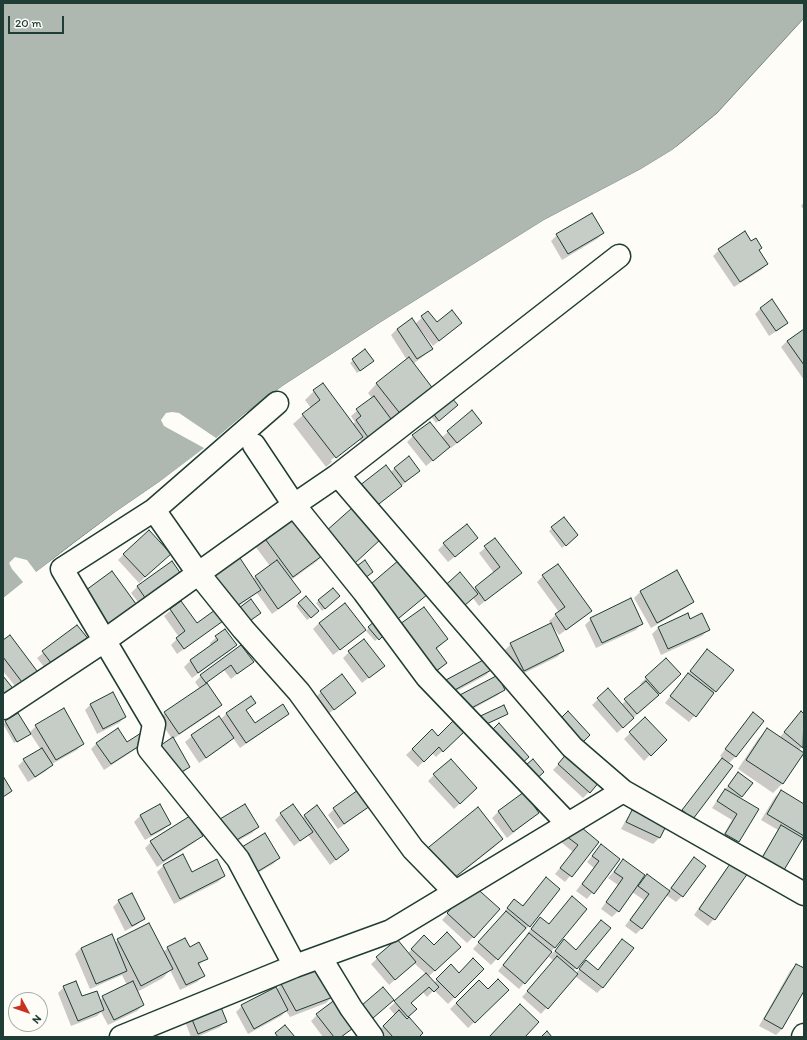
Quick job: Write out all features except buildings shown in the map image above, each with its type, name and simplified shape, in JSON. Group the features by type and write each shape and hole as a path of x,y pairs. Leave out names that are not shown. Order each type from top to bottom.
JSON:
{"street":[{"path":"3,708 104,641 338,475 618,256"},
{"path":"277,403 154,510 62,569 154,724 149,749 238,859 295,966"},
{"path":"254,445 294,505 364,592 427,677 568,824"},
{"path":"338,475 572,747 623,791 804,894"},
{"path":"154,510 198,573 243,629 299,692 413,849 455,892"},
{"path":"122,1037 295,966 391,931 623,791"},
{"path":"320,957 351,1008 372,1037"}],"shaded area":[{"path":"3,3 804,3 804,18 717,113 672,150 641,169 544,220 381,322 284,385 244,414 205,448 76,541 3,598"}],"pier":[{"path":"706,125 673,151 642,171 545,221 285,386 160,484 115,514 3,600 3,598 23,582 9,563 15,557 27,560 36,572 204,448 164,426 161,420 166,413 179,413 216,438 244,414 284,385 381,322 544,220 641,169 672,150"}]}
